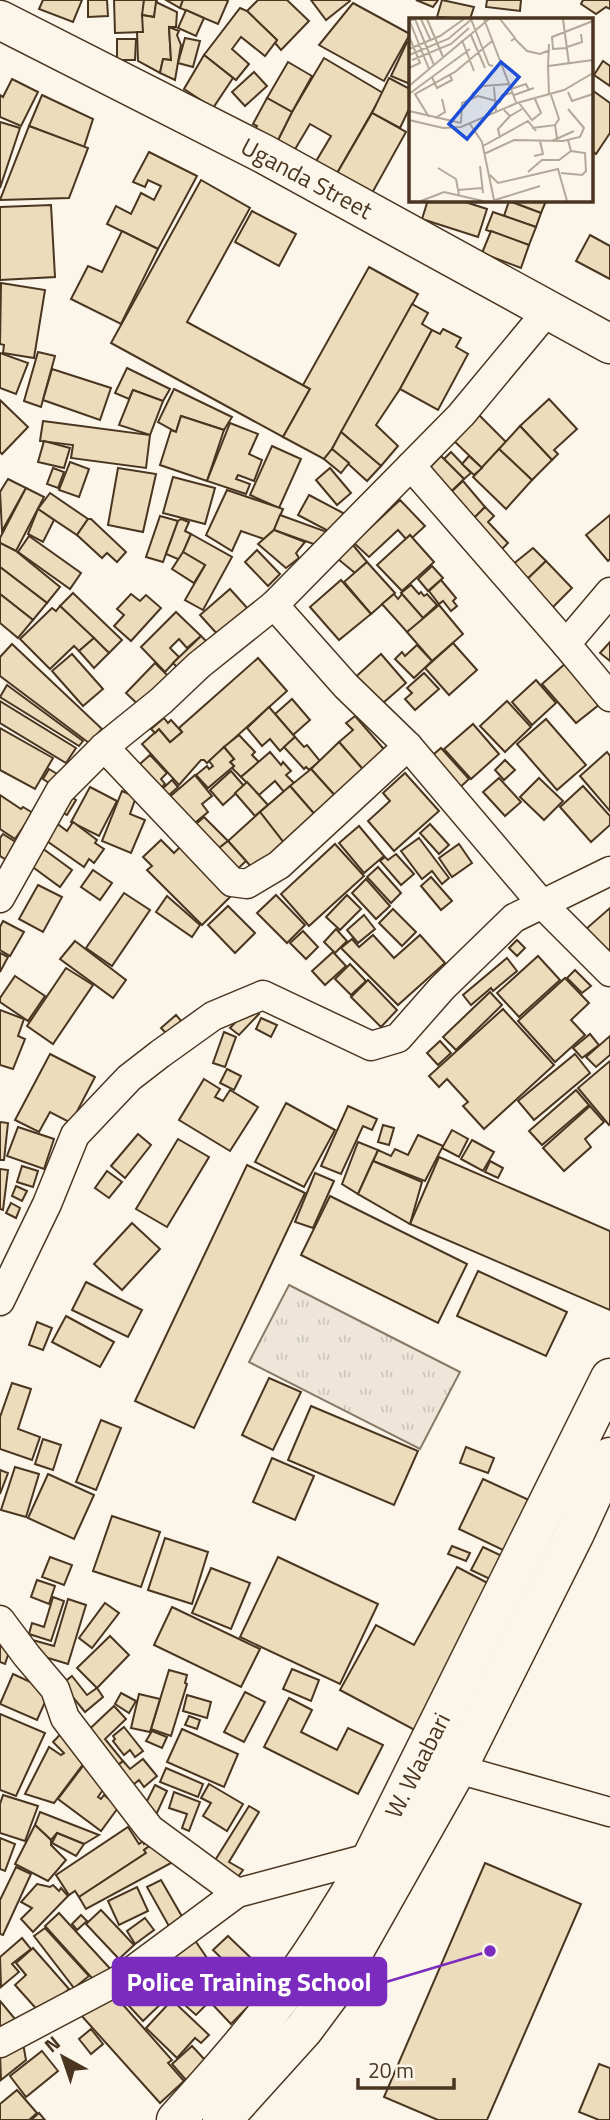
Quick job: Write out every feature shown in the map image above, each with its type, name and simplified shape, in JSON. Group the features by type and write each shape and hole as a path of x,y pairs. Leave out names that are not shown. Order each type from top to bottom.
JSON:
{"main road":[{"name":"Uganda Street","path":"0,20 262,153 610,344"},
{"name":"W. Waabari","path":"176,2120 269,2013 332,1924 372,1857 610,1378"},
{"name":"W. Waabari","path":"222,2120 304,2029 330,1994 457,1769 610,1457"}],"street":[{"path":"0,898 60,790 104,747 274,605 461,415 549,309"},
{"path":"411,466 610,697"},
{"path":"566,644 610,592"},
{"path":"274,605 346,686 408,746 542,904 610,972"},
{"path":"104,747 232,882 247,884 279,865 408,746"},
{"path":"0,1301 47,1204 75,1136 129,1078 213,1016 263,995 370,1046 398,1038 442,988 514,918 610,870"},
{"path":"0,1620 55,1689 65,1718 150,1829 237,1893"},
{"path":"421,1758 610,1812"},
{"path":"0,2043 121,1979 237,1893 372,1857"}],"green space":[{"path":"289,1285 460,1372 420,1449 249,1362"}],"building":[{"path":"43,0 82,0 73,22 39,9"},
{"path":"88,0 107,0 108,16 88,17"},
{"path":"114,0 144,0 143,32 115,33"},
{"path":"144,0 157,0 154,17 142,15"},
{"path":"166,0 183,0 180,8"},
{"path":"183,0 228,1 218,24 180,8"},
{"path":"258,0 287,0 309,21 281,50 275,43 277,40 247,11"},
{"path":"311,0 349,0 350,1 326,20"},
{"path":"416,0 438,0 433,7"},
{"path":"442,0 474,7 470,18 437,17"},
{"path":"487,0 521,0 520,11 486,7"},
{"path":"583,0 610,0 610,9 606,7 596,14 581,4"},
{"path":"156,2 177,12 176,27 169,27 171,60 163,59 160,73 138,61 137,32 143,32 142,15 154,17"},
{"path":"353,3 409,33 384,81 319,45"},
{"path":"240,8 247,11 277,40 265,56 241,37 232,49 249,64 236,80 204,55"},
{"path":"186,10 204,18 196,36 178,28"},
{"path":"169,27 179,31 177,35 181,45 175,80 160,73 163,59 171,60"},
{"path":"185,38 200,41 193,67 178,63"},
{"path":"117,39 136,39 135,60 117,60"},
{"path":"407,42 409,84 391,76"},
{"path":"204,55 233,78 213,108 184,89"},
{"path":"324,58 383,93 336,175 315,163 331,136 310,124 291,156 274,148"},
{"path":"603,61 610,66 610,86 594,75"},
{"path":"288,62 312,76 292,112 267,98"},
{"path":"254,72 267,86 245,106 232,92"},
{"path":"389,78 409,88 409,109 400,128 372,113"},
{"path":"12,79 38,92 21,126 0,117 0,95 3,97"},
{"path":"592,90 610,103 610,133 596,154 592,151"},
{"path":"42,95 93,119 84,147 29,126"},
{"path":"267,98 292,112 274,148 251,137 257,126 253,124"},
{"path":"372,113 406,132 371,195 336,175"},
{"path":"0,122 20,128 0,188"},
{"path":"29,126 88,148 69,198 0,200"},
{"path":"149,152 197,176 158,249 107,224 116,206 131,214 141,193 154,200 161,186 148,180 145,187 133,182"},
{"path":"201,180 250,208 187,322 310,389 283,437 111,343"},
{"path":"428,201 462,201 487,209 478,237 422,219"},
{"path":"509,201 546,201 541,213"},
{"path":"509,201 541,213 536,227 504,216"},
{"path":"51,205 55,277 0,280 0,207"},
{"path":"252,211 296,234 279,266 235,242"},
{"path":"493,212 536,227 529,245 486,230"},
{"path":"122,231 158,249 121,324 71,299 88,266 102,272"},
{"path":"491,231 529,245 521,268 482,253"},
{"path":"590,235 610,246 610,279 576,261"},
{"path":"369,267 418,294 324,459 283,437 310,389 303,385"},
{"path":"1,283 45,290 34,358 3,353 4,345 0,344"},
{"path":"412,304 428,313 422,324 432,330 400,389 376,425 398,446 381,466 341,432"},
{"path":"443,329 461,338 456,347 468,354 438,410 400,389 432,330 440,334"},
{"path":"38,352 55,356 41,407 24,401"},
{"path":"0,353 28,363 16,394 0,388"},
{"path":"127,368 170,389 163,401 133,390 129,399 115,393"},
{"path":"52,369 111,388 100,420 43,400"},
{"path":"174,389 232,417 224,430 181,416 176,432 158,422"},
{"path":"133,390 163,401 150,435 119,425"},
{"path":"549,399 577,429 554,450 558,454 552,460 520,426"},
{"path":"0,400 28,427 2,454 0,452"},
{"path":"475,411 506,442 482,468 450,437"},
{"path":"181,416 224,430 207,481 160,465 171,430 176,432"},
{"path":"43,421 150,435 146,468 71,458 73,445 40,441"},
{"path":"230,423 258,434 249,454 262,460 254,481 238,475 236,479 250,484 246,494 207,481"},
{"path":"520,426 552,460 532,480 499,449"},
{"path":"341,432 381,466 367,481 332,449"},
{"path":"44,441 70,448 64,468 38,462"},
{"path":"272,446 301,459 279,508 250,495"},
{"path":"332,449 349,463 341,473 324,459"},
{"path":"499,449 532,480 506,509 473,477"},
{"path":"451,452 471,473 464,479 444,459"},
{"path":"441,456 464,479 437,505 414,484"},
{"path":"469,456 482,468 474,475 462,464"},
{"path":"70,462 89,469 79,497 59,490"},
{"path":"53,468 64,472 58,488 47,484"},
{"path":"118,468 156,474 143,532 108,525"},
{"path":"330,468 351,493 337,505 316,480"},
{"path":"173,477 215,488 205,524 163,513"},
{"path":"8,479 26,488 2,531 0,492"},
{"path":"463,481 485,507 461,531 437,505"},
{"path":"26,488 44,497 16,551 0,543 0,538"},
{"path":"227,490 283,509 274,530 264,539 241,531 232,551 206,535"},
{"path":"50,493 88,519 77,535 38,509"},
{"path":"309,495 345,514 334,534 298,515"},
{"path":"400,500 425,526 412,538 410,535 406,539 398,530 369,557 354,543"},
{"path":"485,507 494,516 488,522 508,543 490,561 461,531"},
{"path":"38,509 54,520 43,542 28,534"},
{"path":"280,515 327,532 322,547 274,530"},
{"path":"610,515 610,559 608,561 586,535"},
{"path":"160,516 178,521 163,562 146,557"},
{"path":"88,519 126,552 117,562 107,553 102,558 77,535"},
{"path":"181,519 189,522 185,531 191,534 180,560 166,554"},
{"path":"274,530 305,542 296,553 299,558 286,568 258,544"},
{"path":"191,534 232,557 203,610 185,600 205,565 183,552"},
{"path":"410,535 434,562 402,591 377,565"},
{"path":"29,536 81,573 70,589 18,552"},
{"path":"0,543 16,551 60,587 47,603 0,567"},
{"path":"353,545 367,562 355,573 338,559"},
{"path":"533,548 546,561 516,590 502,573"},
{"path":"257,550 280,574 268,586 245,562"},
{"path":"183,552 205,565 194,583 172,569"},
{"path":"546,561 572,588 543,617 516,590"},
{"path":"367,562 395,593 371,614 344,582"},
{"path":"432,566 443,578 428,591 418,579"},
{"path":"0,567 47,603 33,620 0,594"},
{"path":"341,580 371,614 339,640 310,607"},
{"path":"441,580 456,598 453,601 457,606 451,611 443,601 439,604 429,591"},
{"path":"411,585 419,594 427,594 437,605 423,618 401,593"},
{"path":"230,589 249,610 219,636 200,615"},
{"path":"73,593 122,640 109,653 60,606"},
{"path":"0,594 33,620 18,638 0,623"},
{"path":"131,594 140,601 146,595 161,608 131,641 114,626 124,615 117,609"},
{"path":"394,594 398,599 402,594 424,619 407,632 382,604"},
{"path":"439,605 463,634 432,661 407,632"},
{"path":"60,606 94,638 79,651 74,646 50,669 20,639 52,608 56,611"},
{"path":"176,612 201,636 187,648 179,639 170,648 179,657 165,672 141,647"},
{"path":"201,636 216,651 188,679 173,663"},
{"path":"94,638 109,653 94,668 79,651"},
{"path":"610,642 610,661 600,653"},
{"path":"453,643 477,670 449,695 425,668"},
{"path":"12,644 102,729 89,743 0,676 0,657"},
{"path":"417,645 432,661 414,678 395,659 402,652 405,656"},
{"path":"72,654 103,689 83,706 52,671"},
{"path":"381,654 406,683 375,710 350,682"},
{"path":"258,658 287,691 207,763 201,760 179,785 142,744 159,729 170,742 182,732 179,728"},
{"path":"155,663 173,681 147,713 126,693"},
{"path":"566,663 600,704 576,723 542,684"},
{"path":"424,673 439,689 415,710 405,699 412,693 407,688"},
{"path":"536,680 556,703 532,725 512,702"},
{"path":"7,685 83,741 79,746 0,697"},
{"path":"292,699 310,720 293,735 275,714"},
{"path":"0,701 76,748 66,763 0,723"},
{"path":"507,701 531,727 505,752 480,726"},
{"path":"269,707 295,737 280,751 270,739 262,746 247,728"},
{"path":"355,716 389,755 367,774 339,742 353,730 346,723"},
{"path":"164,718 168,723 171,720 182,732 170,742 159,729 155,733 151,729"},
{"path":"546,719 586,765 557,790 517,744"},
{"path":"473,724 499,754 471,779 444,749"},
{"path":"0,728 53,758 35,789 0,770"},
{"path":"239,735 255,752 252,755 259,762 241,777 232,768 234,766 230,762 234,759 224,747"},
{"path":"295,737 304,747 307,745 320,761 309,770 306,767 304,769 284,747"},
{"path":"339,742 367,774 338,799 311,769"},
{"path":"224,747 234,759 230,762 234,766 208,788 196,775 207,766 209,769 213,766 209,761"},
{"path":"441,748 469,779 455,792 427,760"},
{"path":"270,752 281,765 283,762 291,771 286,775 294,783 284,792 275,781 259,795 241,777"},
{"path":"607,752 610,756 610,811 580,776"},
{"path":"150,755 167,773 161,779 165,784 152,796 131,772"},
{"path":"505,760 515,770 504,780 495,770"},
{"path":"49,769 62,777 55,787 43,779"},
{"path":"311,769 338,799 317,817 290,786"},
{"path":"231,771 244,786 223,805 210,790"},
{"path":"405,773 439,811 394,851 368,821 390,801 383,793"},
{"path":"195,775 212,796 202,804 208,812 190,827 166,800"},
{"path":"499,778 521,802 505,816 483,792"},
{"path":"539,778 563,801 544,820 520,797"},
{"path":"172,780 178,787 168,796 162,789"},
{"path":"247,782 268,805 255,816 235,793"},
{"path":"290,786 317,817 284,843 260,812"},
{"path":"583,786 610,816 610,825 591,842 560,807"},
{"path":"90,787 117,801 99,836 71,822"},
{"path":"122,791 136,797 130,814 145,820 131,853 102,841"},
{"path":"0,795 21,809 23,807 33,813 15,839 0,829"},
{"path":"68,795 76,800 67,815 59,811"},
{"path":"260,812 284,843 255,871 228,841"},
{"path":"204,817 228,841 210,855 188,831"},
{"path":"55,822 67,831 73,822 97,840 95,843 104,849 94,863 89,859 84,867 44,839"},
{"path":"430,824 449,845 439,854 420,833"},
{"path":"359,826 384,856 364,873 339,843"},
{"path":"3,834 25,848 15,865 0,856 0,838"},
{"path":"419,838 449,878 442,884 432,871 422,879 401,851"},
{"path":"161,840 174,853 183,844 232,895 202,925 147,870 152,866 143,857"},
{"path":"228,841 246,861 229,877 210,855"},
{"path":"335,844 364,876 309,926 281,894"},
{"path":"459,844 472,863 452,877 439,858"},
{"path":"42,848 72,870 60,887 30,865"},
{"path":"396,854 414,874 401,885 380,861 385,857 388,860"},
{"path":"378,867 401,893 391,903 367,877"},
{"path":"93,870 112,883 100,900 81,887"},
{"path":"431,877 452,901 441,910 421,886"},
{"path":"366,879 390,906 376,919 352,893"},
{"path":"38,885 62,897 43,932 19,919"},
{"path":"124,893 150,910 112,966 86,948"},
{"path":"276,895 305,925 287,943 257,913"},
{"path":"347,895 361,909 340,930 326,917"},
{"path":"167,896 200,925 192,937 156,912"},
{"path":"228,906 255,933 235,953 208,925"},
{"path":"610,908 610,956 586,929"},
{"path":"393,909 416,932 402,946 379,923"},
{"path":"364,915 375,929 358,943 347,930"},
{"path":"3,921 24,932 10,956 0,950 0,927"},
{"path":"336,929 347,941 335,953 324,942"},
{"path":"303,931 318,947 306,959 290,943"},
{"path":"373,935 394,958 420,935 445,963 398,1005 341,948 352,939 359,947"},
{"path":"517,940 525,948 517,956 509,948"},
{"path":"75,941 126,980 113,998 60,959"},
{"path":"333,952 346,966 325,985 312,971"},
{"path":"0,953 8,957 0,972"},
{"path":"538,956 560,980 519,1017 497,993"},
{"path":"507,958 517,971 471,1005 463,995"},
{"path":"350,964 366,981 351,995 335,979"},
{"path":"66,968 93,985 53,1044 27,1026"},
{"path":"575,970 591,986 582,993 567,978"},
{"path":"15,976 45,996 28,1021 0,1002"},
{"path":"565,978 589,1003 571,1020 585,1035 555,1062 518,1021"},
{"path":"368,980 397,1010 381,1027 351,997"},
{"path":"490,992 502,1005 456,1050 443,1037"},
{"path":"251,1006 259,1014 239,1035 230,1028"},
{"path":"503,1009 554,1065 484,1129 463,1106 468,1102 447,1079 439,1087 429,1076"},
{"path":"0,1010 24,1019 18,1036 25,1039 13,1069 0,1065"},
{"path":"176,1015 183,1023 169,1036 161,1028"},
{"path":"261,1018 277,1025 271,1037 256,1029"},
{"path":"224,1032 236,1037 225,1067 213,1063"},
{"path":"590,1034 599,1045 582,1058 573,1048"},
{"path":"610,1036 610,1055 596,1067 586,1057"},
{"path":"440,1041 451,1053 438,1065 427,1053"},
{"path":"50,1054 95,1077 71,1123 50,1112 39,1132 15,1120"},
{"path":"575,1054 590,1073 534,1120 518,1101"},
{"path":"610,1061 610,1124 609,1125 578,1088"},
{"path":"227,1069 241,1076 234,1090 220,1083"},
{"path":"204,1079 220,1089 215,1097 223,1101 230,1090 258,1107 230,1151 179,1120"},
{"path":"576,1090 589,1105 542,1145 529,1131"},
{"path":"286,1103 335,1130 304,1187 255,1162"},
{"path":"348,1106 377,1119 372,1130 363,1126 341,1174 321,1166"},
{"path":"590,1106 604,1122 585,1139 591,1147 564,1171 543,1148"},
{"path":"0,1122 8,1123 4,1160 0,1160"},
{"path":"383,1125 394,1128 389,1145 378,1142"},
{"path":"18,1127 54,1139 44,1169 7,1156"},
{"path":"452,1130 468,1139 459,1157 442,1148"},
{"path":"138,1134 151,1145 125,1178 111,1166"},
{"path":"418,1135 443,1146 425,1181 373,1161 378,1150 391,1156 395,1149 408,1155"},
{"path":"178,1139 209,1157 167,1227 136,1209"},
{"path":"472,1140 494,1152 483,1171 461,1159"},
{"path":"358,1142 378,1150 358,1194 342,1184"},
{"path":"439,1157 610,1231 610,1310 410,1224"},
{"path":"373,1161 422,1182 410,1224 358,1194"},
{"path":"490,1161 503,1168 498,1178 485,1172"},
{"path":"247,1165 305,1193 194,1428 135,1401"},
{"path":"22,1166 38,1171 33,1187 17,1182"},
{"path":"0,1169 8,1170 3,1210 0,1209"},
{"path":"107,1171 122,1182 109,1198 95,1188"},
{"path":"315,1173 334,1181 313,1228 295,1222"},
{"path":"16,1186 27,1191 22,1201 12,1196"},
{"path":"330,1196 467,1264 438,1323 301,1255"},
{"path":"11,1203 20,1208 16,1218 6,1213"},
{"path":"132,1223 160,1249 122,1290 94,1264"},
{"path":"478,1271 567,1312 546,1356 457,1316"},
{"path":"86,1282 142,1310 128,1337 72,1310"},
{"path":"66,1316 114,1342 100,1367 52,1342"},
{"path":"37,1322 52,1328 43,1350 29,1345"},
{"path":"269,1378 301,1392 273,1450 242,1435"},
{"path":"12,1383 31,1389 18,1429 40,1437 32,1460 0,1449 0,1417"},
{"path":"311,1406 418,1451 394,1505 288,1460"},
{"path":"101,1420 121,1428 96,1490 76,1482"},
{"path":"43,1439 61,1445 53,1470 35,1464"},
{"path":"466,1447 494,1458 488,1473 460,1463"},
{"path":"272,1458 314,1476 295,1520 253,1502"},
{"path":"15,1467 39,1474 26,1517 1,1510"},
{"path":"0,1470 8,1473 0,1494"},
{"path":"48,1474 94,1495 74,1539 28,1518"},
{"path":"483,1479 529,1500 505,1551 459,1529"},
{"path":"112,1516 160,1532 141,1587 93,1571"},
{"path":"165,1538 208,1552 192,1604 148,1590"},
{"path":"452,1546 470,1553 466,1561 448,1554"},
{"path":"483,1547 502,1556 492,1580 471,1570"},
{"path":"50,1557 72,1565 64,1585 42,1577"},
{"path":"278,1557 378,1604 340,1684 240,1637"},
{"path":"457,1567 501,1590 422,1734 340,1690 376,1625 414,1645"},
{"path":"211,1568 250,1583 231,1629 192,1613"},
{"path":"37,1580 55,1586 49,1604 31,1597"},
{"path":"53,1597 64,1601 51,1641 29,1634 32,1623 44,1627"},
{"path":"68,1599 86,1605 68,1664 25,1651 29,1639 54,1646"},
{"path":"105,1603 119,1613 92,1648 79,1638"},
{"path":"172,1607 260,1649 241,1687 154,1645"},
{"path":"110,1636 129,1655 97,1688 77,1668"},
{"path":"0,1642 11,1646 5,1664 0,1662"},
{"path":"292,1669 319,1680 311,1701 283,1689"},
{"path":"169,1670 187,1675 187,1684 171,1736 151,1729"},
{"path":"13,1674 50,1691 37,1720 0,1704"},
{"path":"72,1676 87,1695 97,1688 103,1697 85,1712 62,1684"},
{"path":"245,1692 265,1702 244,1742 224,1732"},
{"path":"121,1693 136,1701 129,1713 115,1704"},
{"path":"139,1694 160,1699 150,1732 131,1728"},
{"path":"187,1695 211,1702 207,1718 183,1711"},
{"path":"289,1698 312,1710 301,1732 337,1750 348,1728 383,1745 358,1794 264,1747"},
{"path":"114,1706 126,1719 105,1739 123,1761 110,1772 81,1737"},
{"path":"0,1714 45,1733 16,1796 0,1790"},
{"path":"189,1716 200,1720 197,1729 185,1725"},
{"path":"69,1725 90,1755 54,1803 25,1794 49,1747 61,1755 64,1753 53,1742"},
{"path":"124,1727 143,1751 135,1757 130,1750 124,1755 113,1741 113,1736"},
{"path":"182,1729 238,1754 224,1787 167,1762"},
{"path":"152,1731 167,1737 162,1748 146,1741"},
{"path":"89,1758 105,1787 98,1797 101,1799 104,1795 109,1799 113,1793 123,1801 101,1831 58,1799"},
{"path":"143,1759 157,1776 144,1787 139,1780 133,1785 110,1772 123,1761 130,1769"},
{"path":"166,1768 203,1784 198,1797 160,1782"},
{"path":"209,1784 243,1804 227,1831 203,1816 211,1803 201,1798"},
{"path":"155,1785 167,1791 156,1815 143,1809"},
{"path":"174,1792 200,1802 189,1831 182,1828 187,1814 169,1808"},
{"path":"3,1795 38,1806 25,1841 0,1833 0,1804"},
{"path":"249,1806 259,1812 229,1862 243,1870 238,1877 214,1862"},
{"path":"40,1812 99,1835 84,1844 57,1833 51,1840 35,1825"},
{"path":"35,1825 66,1860 48,1881 15,1864"},
{"path":"128,1827 139,1844 153,1838 155,1842 144,1850 146,1853 79,1897 75,1891 69,1895 56,1875"},
{"path":"57,1833 84,1844 76,1856 52,1843"},
{"path":"0,1838 15,1844 5,1871 0,1869"},
{"path":"155,1842 173,1862 86,1909 79,1897 146,1853 144,1850"},
{"path":"485,1863 581,1904 487,2120 438,2120 384,2097"},
{"path":"16,1867 31,1874 3,1935 0,1934 0,1900"},
{"path":"161,1880 184,1920 170,1928 147,1887"},
{"path":"37,1884 50,1887 53,1885 59,1891 61,1888 68,1896 33,1932 21,1919 32,1908 21,1902"},
{"path":"137,1887 148,1911 119,1925 108,1901"},
{"path":"101,1910 134,1945 119,1959 86,1924"},
{"path":"59,1913 115,1974 100,1987 45,1926"},
{"path":"81,1915 87,1921 77,1930 72,1924"},
{"path":"145,1918 154,1930 135,1944 127,1931"},
{"path":"45,1928 89,1976 74,1988 34,1936"},
{"path":"192,1936 207,1958 174,1981 159,1959"},
{"path":"228,1936 274,1980 231,2024 213,2005 241,1977 213,1950"},
{"path":"22,1938 31,1949 12,1964 19,1972 1,1987 0,1957"},
{"path":"33,1948 69,1989 41,2014 15,1985 26,1975 16,1963"},
{"path":"142,1968 169,1996 143,2021 116,1992"},
{"path":"200,1976 218,1993 196,2015 178,1999"},
{"path":"109,1989 172,2060 168,2063 184,2081 160,2103 80,2014"},
{"path":"172,2000 209,2035 201,2043 195,2038 177,2058 146,2028"},
{"path":"0,2001 15,2019 0,2032"},
{"path":"91,2029 103,2044 91,2054 79,2039"},
{"path":"23,2043 26,2060 1,2080 0,2054"},
{"path":"192,2046 206,2061 186,2080 172,2064"},
{"path":"42,2051 58,2071 26,2097 10,2076"},
{"path":"599,2064 610,2068 610,2120 599,2120 579,2112"},
{"path":"17,2090 37,2113 29,2120 0,2120 0,2104"},
{"path":"39,2113 45,2120 31,2120"}],"place":[{"name":"Police Training School","path":"490,1951"}]}
